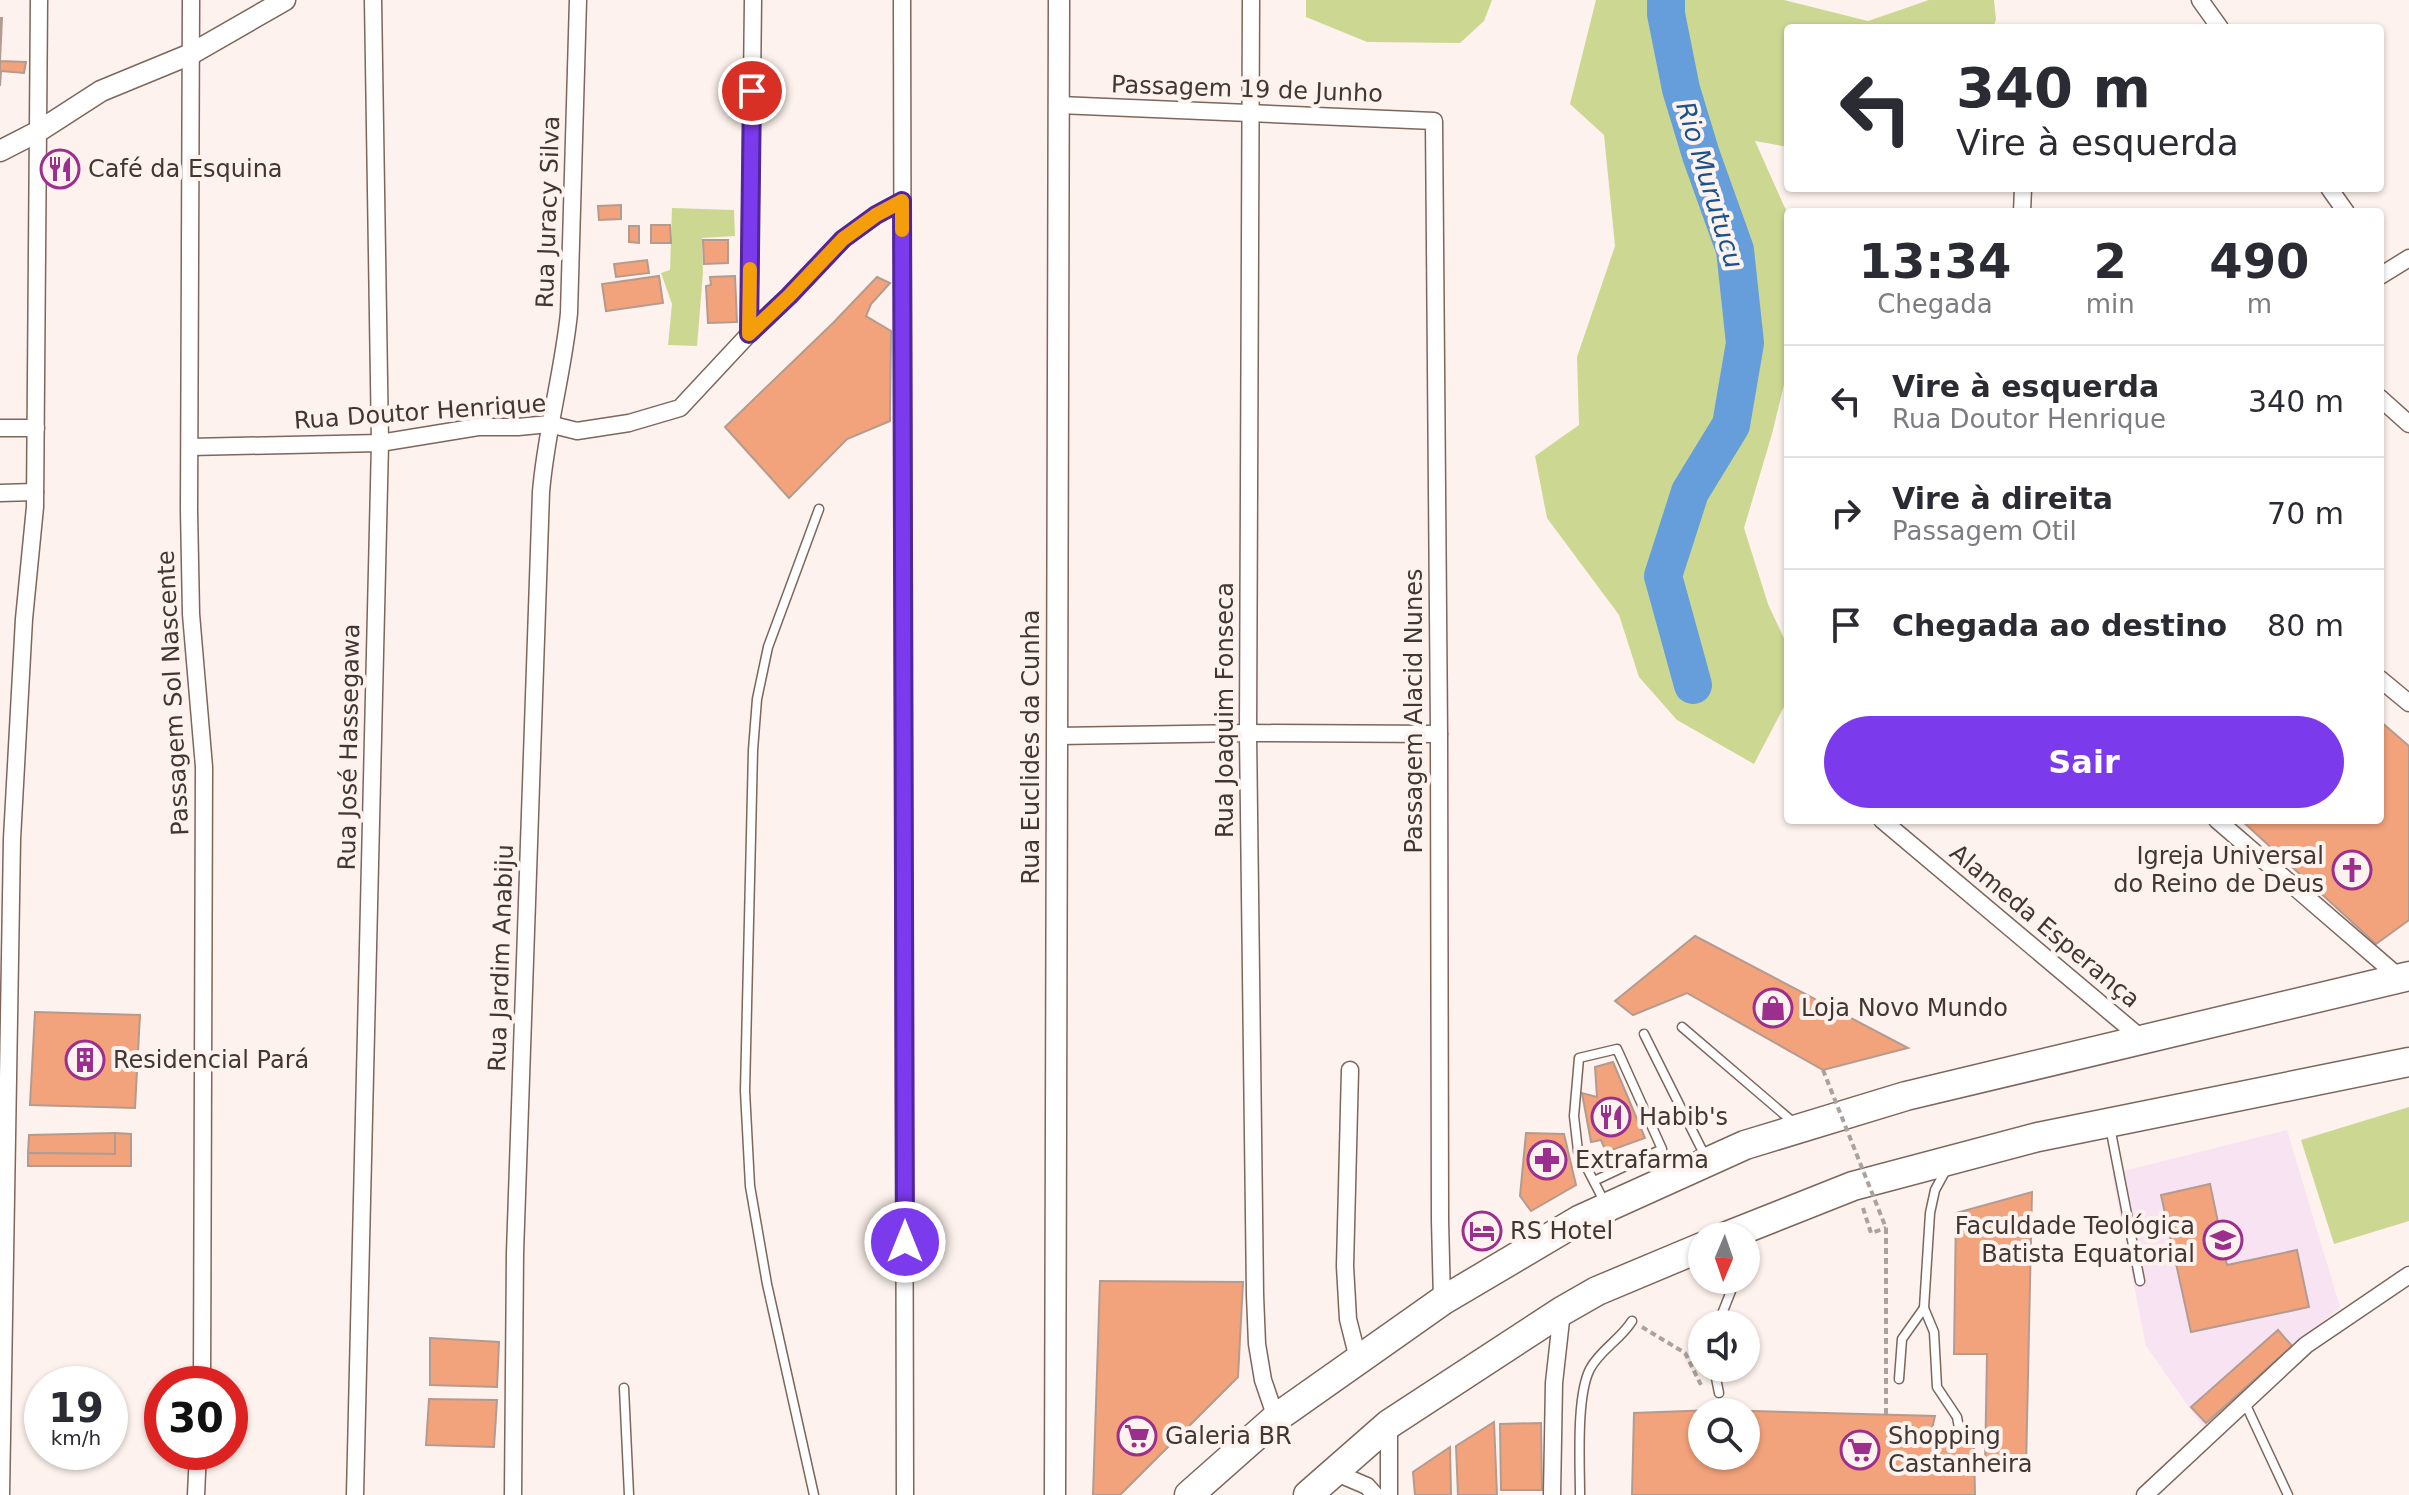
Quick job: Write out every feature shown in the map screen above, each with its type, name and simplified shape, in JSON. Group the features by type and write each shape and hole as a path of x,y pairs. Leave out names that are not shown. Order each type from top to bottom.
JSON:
{"highway":[{"path":"1189,1495 1276,1418 1442,1301 1579,1220 1745,1145 1906,1096 2405,977"},
{"path":"2349,1073 2409,1053"},
{"path":"1760,1223 1853,1186 2038,1137 2409,1062"},
{"path":"1308,1495 1389,1424 1562,1311 1597,1291 1688,1253"}],"street":[{"path":"1,1495 12,839 24,619 35,492 39,0"},
{"name":"Passagem Sol Nascente","path":"191,0 191,614 204,783 202,1366"},
{"path":"0,151 39,131 101,91 191,54 285,0"},
{"name":"Rua José Hassegawa","path":"355,1495 380,443 373,0"},
{"name":"Rua Juracy Silva","path":"549,424 564,360 569,313 578,0"},
{"path":"749,334 753,0"},
{"path":"902,0 905,1495"},
{"name":"Rua Euclides da Cunha","path":"1055,1495 1059,0"},
{"name":"Rua Joaquim Fonseca","path":"1251,0 1248,733 1255,1307 1263,1380 1276,1418"},
{"path":"2200,0 2217,24"},
{"name":"Passagem 19 de Junho","path":"1059,105 1434,121"},
{"name":"Passagem Alacid Nunes","path":"1434,121 1442,1301"},
{"name":"Rua Doutor Henrique","path":"190,447 380,443 478,427 549,424 577,431 629,423 680,408 843,239 902,201"},
{"path":"2384,268 2409,258"},
{"path":"2384,402 2409,424"},
{"name":"Rua Jardim Anabiju","path":"513,1495 515,1253 541,492 549,424"},
{"path":"0,428 36,428"},
{"path":"0,493 35,492"},
{"path":"2384,682 2409,703"},
{"path":"1057,736 1439,734"},
{"name":"Alameda Esperança","path":"1887,824 2141,1038"},
{"path":"2222,824 2405,977"},
{"path":"1350,1070 1345,1266 1348,1319 1358,1359"},
{"path":"2145,1495 2306,1345 2409,1275"},
{"path":"1552,1495 1554,1383 1562,1311"},
{"path":"1389,1424 1389,1495"},
{"path":"196,1495 197,1470"},
{"path":"1334,1472 1367,1486 1375,1495"}],"lane":[{"path":"814,1495 767,1284 750,1186 745,1091 753,750 757,699 768,647 819,509"},
{"path":"1682,1027 1800,1128"},
{"path":"1644,1034 1708,1162"},
{"path":"1594,1181 1662,1149 1617,1049 1579,1058 1574,1116 1578,1151 1607,1207"},
{"path":"2109,1123 2140,1281"},
{"path":"1951,1160 1932,1200 1924,1308 1934,1332 1937,1387 1957,1417 1960,1433"},
{"path":"1899,1379 1902,1339 1924,1308"},
{"path":"1580,1495 1585,1381 1599,1356 1625,1332 1632,1321"},
{"path":"1717,1382 1719,1393"},
{"path":"624,1388 629,1495"},
{"path":"2245,1403 2288,1495"}],"path":[{"path":"1823,1070 1886,1228 1886,1416"},
{"path":"1863,1209 1871,1233 1886,1228"},
{"path":"1632,1321 1685,1353 1706,1396"}],"shaded area":[{"name":"Faculdade Teológica Batista Equatorial","path":"2287,1130 2340,1307 2203,1427 2146,1346 2112,1174"}],"green space":[{"path":"1306,0 1492,0 1484,21 1460,43 1367,42 1306,17"},
{"path":"1596,0 1784,0 1868,21 1929,0 1994,0 1994,24 1784,24 1784,146 1755,141 1785,208 1784,384 1744,528 1768,604 1784,638 1784,707 1754,764 1677,720 1639,677 1619,615 1547,518 1535,456 1579,425 1577,357 1615,246 1604,135 1570,104"},
{"path":"672,208 734,210 735,236 702,238 703,273 697,346 668,345 672,304 661,273 670,270"},
{"path":"2409,1107 2409,1221 2334,1244 2301,1140"}],"building":[{"path":"0,18 2,18 0,61"},
{"path":"0,61 26,62 24,73 1,71 0,86"},
{"path":"621,205 621,219 599,220 598,206"},
{"path":"651,225 670,225 671,243 651,243"},
{"path":"629,226 639,226 639,243 629,242"},
{"path":"703,240 728,240 728,263 704,264"},
{"path":"647,260 649,273 616,277 614,264"},
{"path":"659,276 663,303 606,311 602,284"},
{"path":"735,276 737,322 708,323 706,286 711,285 710,277"},
{"path":"877,277 890,283 871,304 866,316 891,331 890,421 847,439 789,498 725,427"},
{"name":"Igreja Universal do Reino de Deus","path":"2384,724 2409,746 2409,920 2376,944 2245,824 2384,824"},
{"name":"Loja Novo Mundo","path":"1695,936 1908,1048 1823,1070 1687,993 1633,1015 1615,1001"},
{"name":"Residencial Pará","path":"35,1012 140,1015 135,1108 30,1105"},
{"name":"Habib's","path":"1613,1062 1645,1138 1606,1152 1601,1140 1591,1142 1582,1093 1597,1097 1595,1067"},
{"path":"115,1133 115,1154 28,1153 29,1135"},
{"path":"115,1133 131,1134 131,1166 28,1166 28,1153 115,1154"},
{"name":"Extrafarma","path":"1526,1133 1564,1134 1576,1185 1531,1211 1520,1196"},
{"path":"2210,1184 2227,1265 2297,1250 2309,1307 2191,1332 2161,1195"},
{"path":"2032,1192 2026,1468 1985,1467 1987,1354 1954,1354 1956,1213"},
{"name":"Galeria BR","path":"1100,1281 1243,1282 1238,1377 1120,1495 1093,1495"},
{"path":"2278,1330 2292,1346 2206,1423 2191,1407"},
{"path":"430,1338 499,1342 497,1387 430,1385"},
{"path":"429,1399 497,1400 494,1447 426,1445"},
{"name":"Shopping Castanheira","path":"1688,1411 1688,1470 1760,1470 1760,1411 1935,1416 1929,1442 1974,1443 1975,1495 1632,1495 1634,1413"},
{"path":"1494,1422 1497,1495 1458,1495 1456,1446"},
{"path":"1541,1423 1542,1490 1501,1490 1500,1424"},
{"path":"1450,1447 1451,1495 1415,1495 1413,1472"}],"waterway":[{"name":"Rio Murutucu","path":"1666,0 1681,89 1735,250 1745,343 1731,425 1690,492 1663,576 1693,685"}],"slow traffic":[{"path":"750,269 749,334 843,239 902,201 902,230"}],"place":[{"name":"Café da Esquina","path":"60,169"},
{"name":"Igreja Universal do Reino de Deus","path":"2352,870"},
{"name":"Loja Novo Mundo","path":"1773,1008"},
{"name":"Residencial Pará","path":"85,1060"},
{"name":"Habib's","path":"1611,1117"},
{"name":"Extrafarma","path":"1547,1160"},
{"name":"RS Hotel","path":"1482,1231"},
{"name":"Faculdade Teológica Batista Equatorial","path":"2223,1240"},
{"name":"Galeria BR","path":"1137,1436"},
{"name":"Shopping Castanheira","path":"1860,1450"}],"route":[{"path":"752,91 749,334 843,239 902,201 905,1242"}]}
